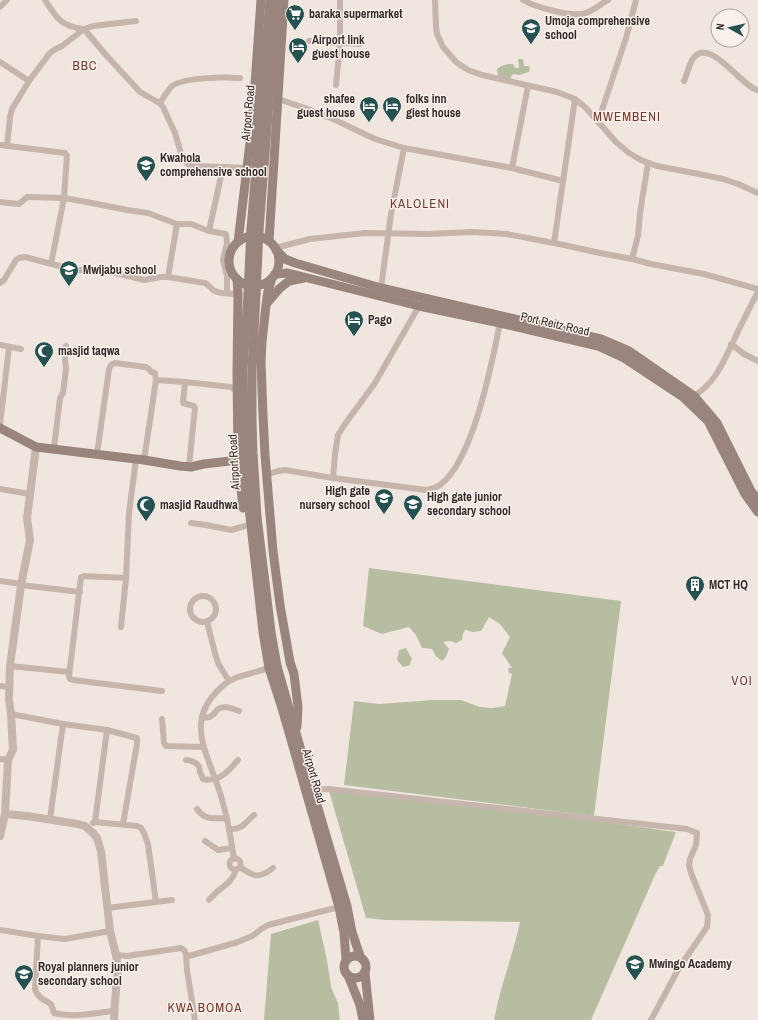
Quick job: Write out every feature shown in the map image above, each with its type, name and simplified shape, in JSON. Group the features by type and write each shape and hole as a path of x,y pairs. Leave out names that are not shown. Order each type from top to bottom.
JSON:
{"main road":[{"path":"238,242 252,126 261,0"},
{"name":"Airport Road","path":"270,0 272,17"},
{"name":"Airport Road","path":"277,0 272,17 251,229 244,349 244,421 271,632 277,666 347,906 352,932 360,956"},
{"path":"284,0 278,99 273,246 279,260 268,291 261,362 266,475 273,551 280,605 290,662 294,674 298,707 297,738"},
{"path":"273,276 265,283 257,286 244,284 237,279 230,268 229,259 231,250 238,242 245,238 253,236 262,237 285,259 295,263 382,288 601,339 629,351 694,396 717,423 751,491 758,500"},
{"name":"Port Reitz Road","path":"273,276 288,273 419,306 598,346 624,358 683,397 708,421 745,494 758,512"},
{"path":"266,305 280,288 289,281 306,278"},
{"path":"237,279 238,460 245,526 254,548"},
{"path":"0,427 36,447 54,448 180,466 238,460"},
{"name":"Airport Road","path":"249,453 249,506 269,668 282,708 339,907 344,933 346,960"},
{"path":"363,1020 360,1005 348,975 344,970 346,960 354,955 360,956 365,961 367,967 365,973 370,1020"},
{"path":"348,975 357,978 365,973"}],"street":[{"path":"0,7 7,0"},
{"path":"45,0 62,22 71,27 84,29 140,92 160,103 175,133 183,160 192,166 247,168"},
{"path":"336,85 340,43 340,0"},
{"path":"435,0 437,34 443,47 456,62 468,70 556,92 575,99 586,108 616,142 629,153 648,163 723,179 758,193"},
{"path":"523,0 555,11 573,14 586,13 608,0"},
{"path":"598,122 621,53 636,0"},
{"path":"7,146 12,109 29,81 49,54 84,29 93,26 136,21"},
{"path":"309,41 360,44"},
{"path":"684,81 692,60 697,55 706,53 713,55 725,63 746,84 758,90"},
{"path":"0,62 29,81"},
{"path":"160,103 171,88 177,83 221,77 240,78"},
{"path":"512,168 528,86"},
{"path":"278,99 333,119 375,140 404,148 512,168 563,182"},
{"path":"554,243 575,99"},
{"path":"0,145 66,154 64,198 51,264"},
{"path":"382,288 391,214 404,148"},
{"path":"632,259 638,236 648,163"},
{"path":"209,231 223,167"},
{"path":"0,202 19,204 27,197 64,198 148,213 177,224 191,224 209,231 226,234 227,243 223,260 227,276 227,293"},
{"path":"168,277 177,224"},
{"path":"273,246 310,239 365,233 429,234 472,232 507,234 704,274 758,292 719,371 711,381 694,396"},
{"path":"0,283 4,280 14,263 19,258 25,257 71,269 116,273 144,280 168,277 205,283 219,292 238,294"},
{"path":"333,478 338,435 375,383 419,306"},
{"path":"266,475 285,470 426,490 440,485 451,474 466,449 493,358 500,323"},
{"path":"732,344 744,354 758,361"},
{"path":"0,345 21,349"},
{"path":"54,448 60,398 63,393 66,369 66,346"},
{"path":"0,427 8,347"},
{"path":"97,454 111,365 115,363 146,367 151,372 155,373 156,380 129,513 126,578 121,627"},
{"path":"156,380 231,387 237,391"},
{"path":"185,382 183,403 194,406 195,408 189,466"},
{"path":"0,836 5,814 4,759 13,750 9,700 10,666 30,540 27,518 36,447"},
{"path":"0,489 30,494"},
{"path":"191,523 231,530 245,526"},
{"path":"126,578 82,576 69,676 70,679 73,680 162,691"},
{"path":"0,581 80,592"},
{"path":"196,597 208,597 212,599 216,606 213,618 207,622 194,619 190,612 191,603 196,597"},
{"path":"207,622 218,661 229,681"},
{"path":"10,666 69,672"},
{"path":"269,668 238,677 223,685 211,697 205,709 200,733 224,805 234,859 231,861 230,865 232,869 238,868 259,876 273,868"},
{"path":"0,686 9,687"},
{"path":"202,718 210,718 221,707 239,711"},
{"path":"11,714 63,724 107,730 136,738 138,740 123,824"},
{"path":"162,718 164,744 166,746 204,747"},
{"path":"50,819 63,724"},
{"path":"89,829 95,822 107,730"},
{"path":"186,760 191,760 200,766 200,772 203,779 209,780 216,779 227,772 238,760"},
{"path":"312,790 329,789 663,826 687,829 697,833 696,845 689,865 708,914 707,927 679,968 651,1020"},
{"path":"198,809 200,814 205,817 226,818"},
{"path":"5,814 78,824 85,826 97,838 101,851 110,931 116,955 117,978 114,1020"},
{"path":"229,829 238,829 242,827 254,815"},
{"path":"95,822 140,827 148,844 156,902"},
{"path":"205,841 218,850 232,848"},
{"path":"209,900 218,890 230,881 238,868"},
{"path":"108,908 172,900"},
{"path":"116,955 127,956 180,948 184,950 186,956 189,956 231,945 252,936 261,928 268,925 339,907"},
{"path":"0,930 65,939 110,931"},
{"path":"38,936 35,989 39,997 51,1004 54,1013 80,1015 114,1011"},
{"path":"186,954 195,1020"}],"green space":[{"path":"518,59 523,59 524,66 529,66 529,72 519,75 513,74 510,79 498,76 497,69 503,66 513,64 515,68 519,68"},
{"path":"369,568 621,601 594,816 344,785 354,701 379,704 433,700 461,700 480,707 492,708 505,706 512,674 509,673 508,668 512,668 502,653 510,637 500,624 489,617 481,631 473,632 465,630 462,640 456,643 450,641 443,642 449,649 446,657 442,661 436,656 432,649 422,648 416,635 409,627 382,634 363,626"},
{"path":"406,648 412,659 410,665 403,667 397,660 399,650"},
{"path":"329,791 576,818 676,832 663,866 660,866 655,875 591,1020 494,1020 520,922 386,920 366,918"},
{"path":"318,920 327,960 331,987 338,1003 340,1020 264,1020 271,934"}],"place":[{"name":"baraka supermarket","path":"295,31"},
{"name":"Umoja comprehensive school","path":"531,45"},
{"name":"Airport link guest house","path":"298,64"},
{"name":"shafee guest house","path":"369,123"},
{"name":"folks inn giest house","path":"392,123"},
{"name":"Kwahola comprehensive school","path":"146,182"},
{"name":"Mwijabu school","path":"69,287"},
{"name":"Pago","path":"354,337"},
{"name":"masjid taqwa","path":"44,368"},
{"name":"High gate nursery school","path":"384,515"},
{"name":"High gate junior secondary school","path":"413,521"},
{"name":"masjid Raudhwa","path":"146,522"},
{"name":"MCT HQ","path":"695,602"},
{"name":"Mwingo Academy","path":"635,981"},
{"name":"Royal planners junior secondary school","path":"24,991"}],"district":[{"name":"BBC","path":"85,65"},
{"name":"MWEMBENI","path":"627,116"},
{"name":"KALOLENI","path":"420,203"},
{"name":"VOI","path":"742,680"},
{"name":"KWA BOMOA","path":"205,1007"}]}
